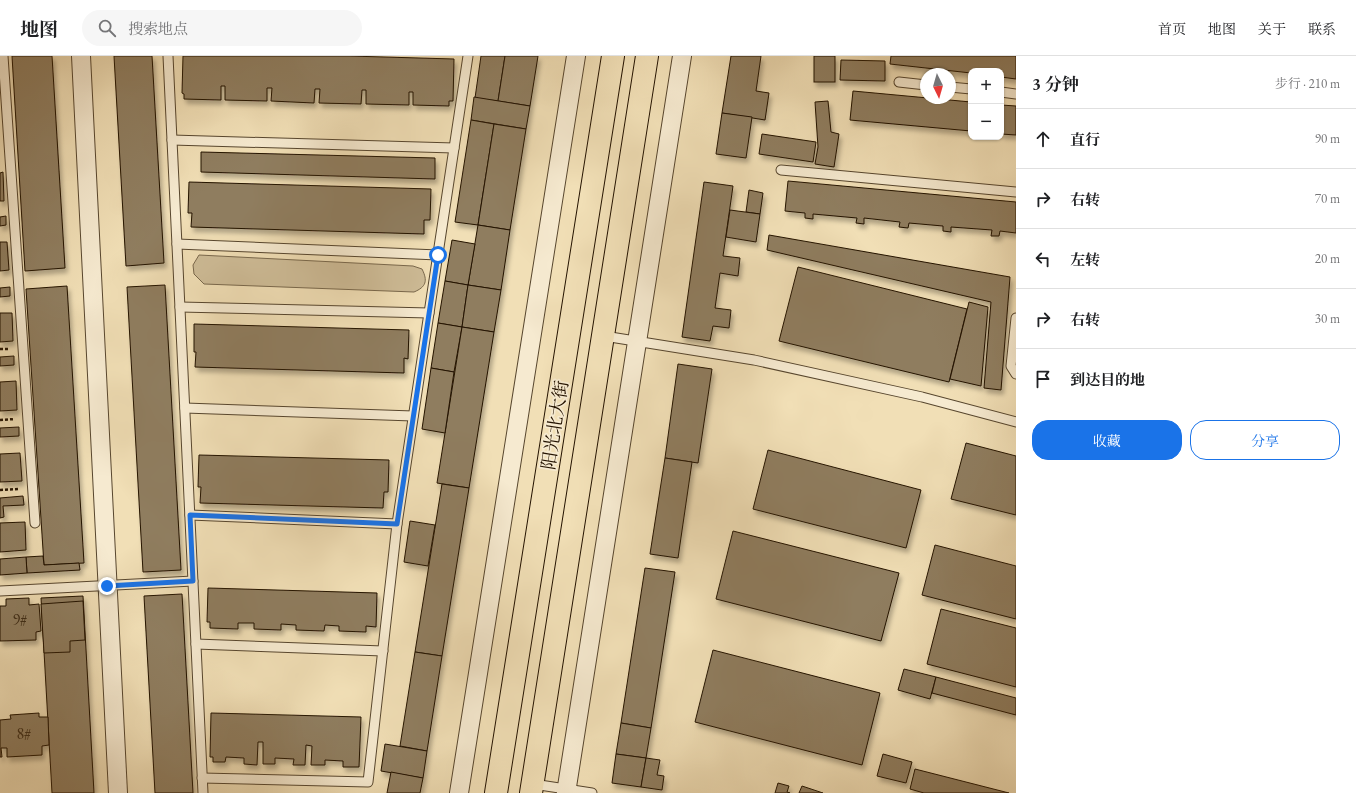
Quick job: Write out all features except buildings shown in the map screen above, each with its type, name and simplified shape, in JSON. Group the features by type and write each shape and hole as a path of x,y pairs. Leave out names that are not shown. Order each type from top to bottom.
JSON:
{"highway":[{"name":"阳光北大街","path":"496,793 613,56"},
{"name":"阳光北大街","path":"531,788 604,336 647,56"}],"street":[{"path":"81,56 118,793"},
{"path":"459,793 576,56"},
{"path":"567,791 682,56"}],"lane":[{"path":"3,56 35,523"},
{"path":"168,56 203,793"},
{"path":"202,778 368,782 397,524 468,56"},
{"path":"899,82 920,84"},
{"path":"956,88 968,89"},
{"path":"1004,92 1016,94"},
{"path":"172,140 454,148"},
{"path":"781,170 1016,192"},
{"path":"177,244 438,255"},
{"path":"180,307 429,313"},
{"path":"1016,318 1011,366 1016,374"},
{"path":"604,336 754,360 922,397 1016,422"},
{"path":"185,408 413,416"},
{"path":"190,515 397,524"},
{"path":"0,591 193,581"},
{"path":"196,644 383,651"},
{"path":"531,788 592,793"}],"path":[{"path":"0,490 32,488"}],"shaded area":[{"path":"199,255 413,266 422,269 425,277 425,283 421,288 414,292 204,284 194,274 193,265"}],"route":[{"path":"107,586 193,581 190,515 397,524 438,255"}]}
